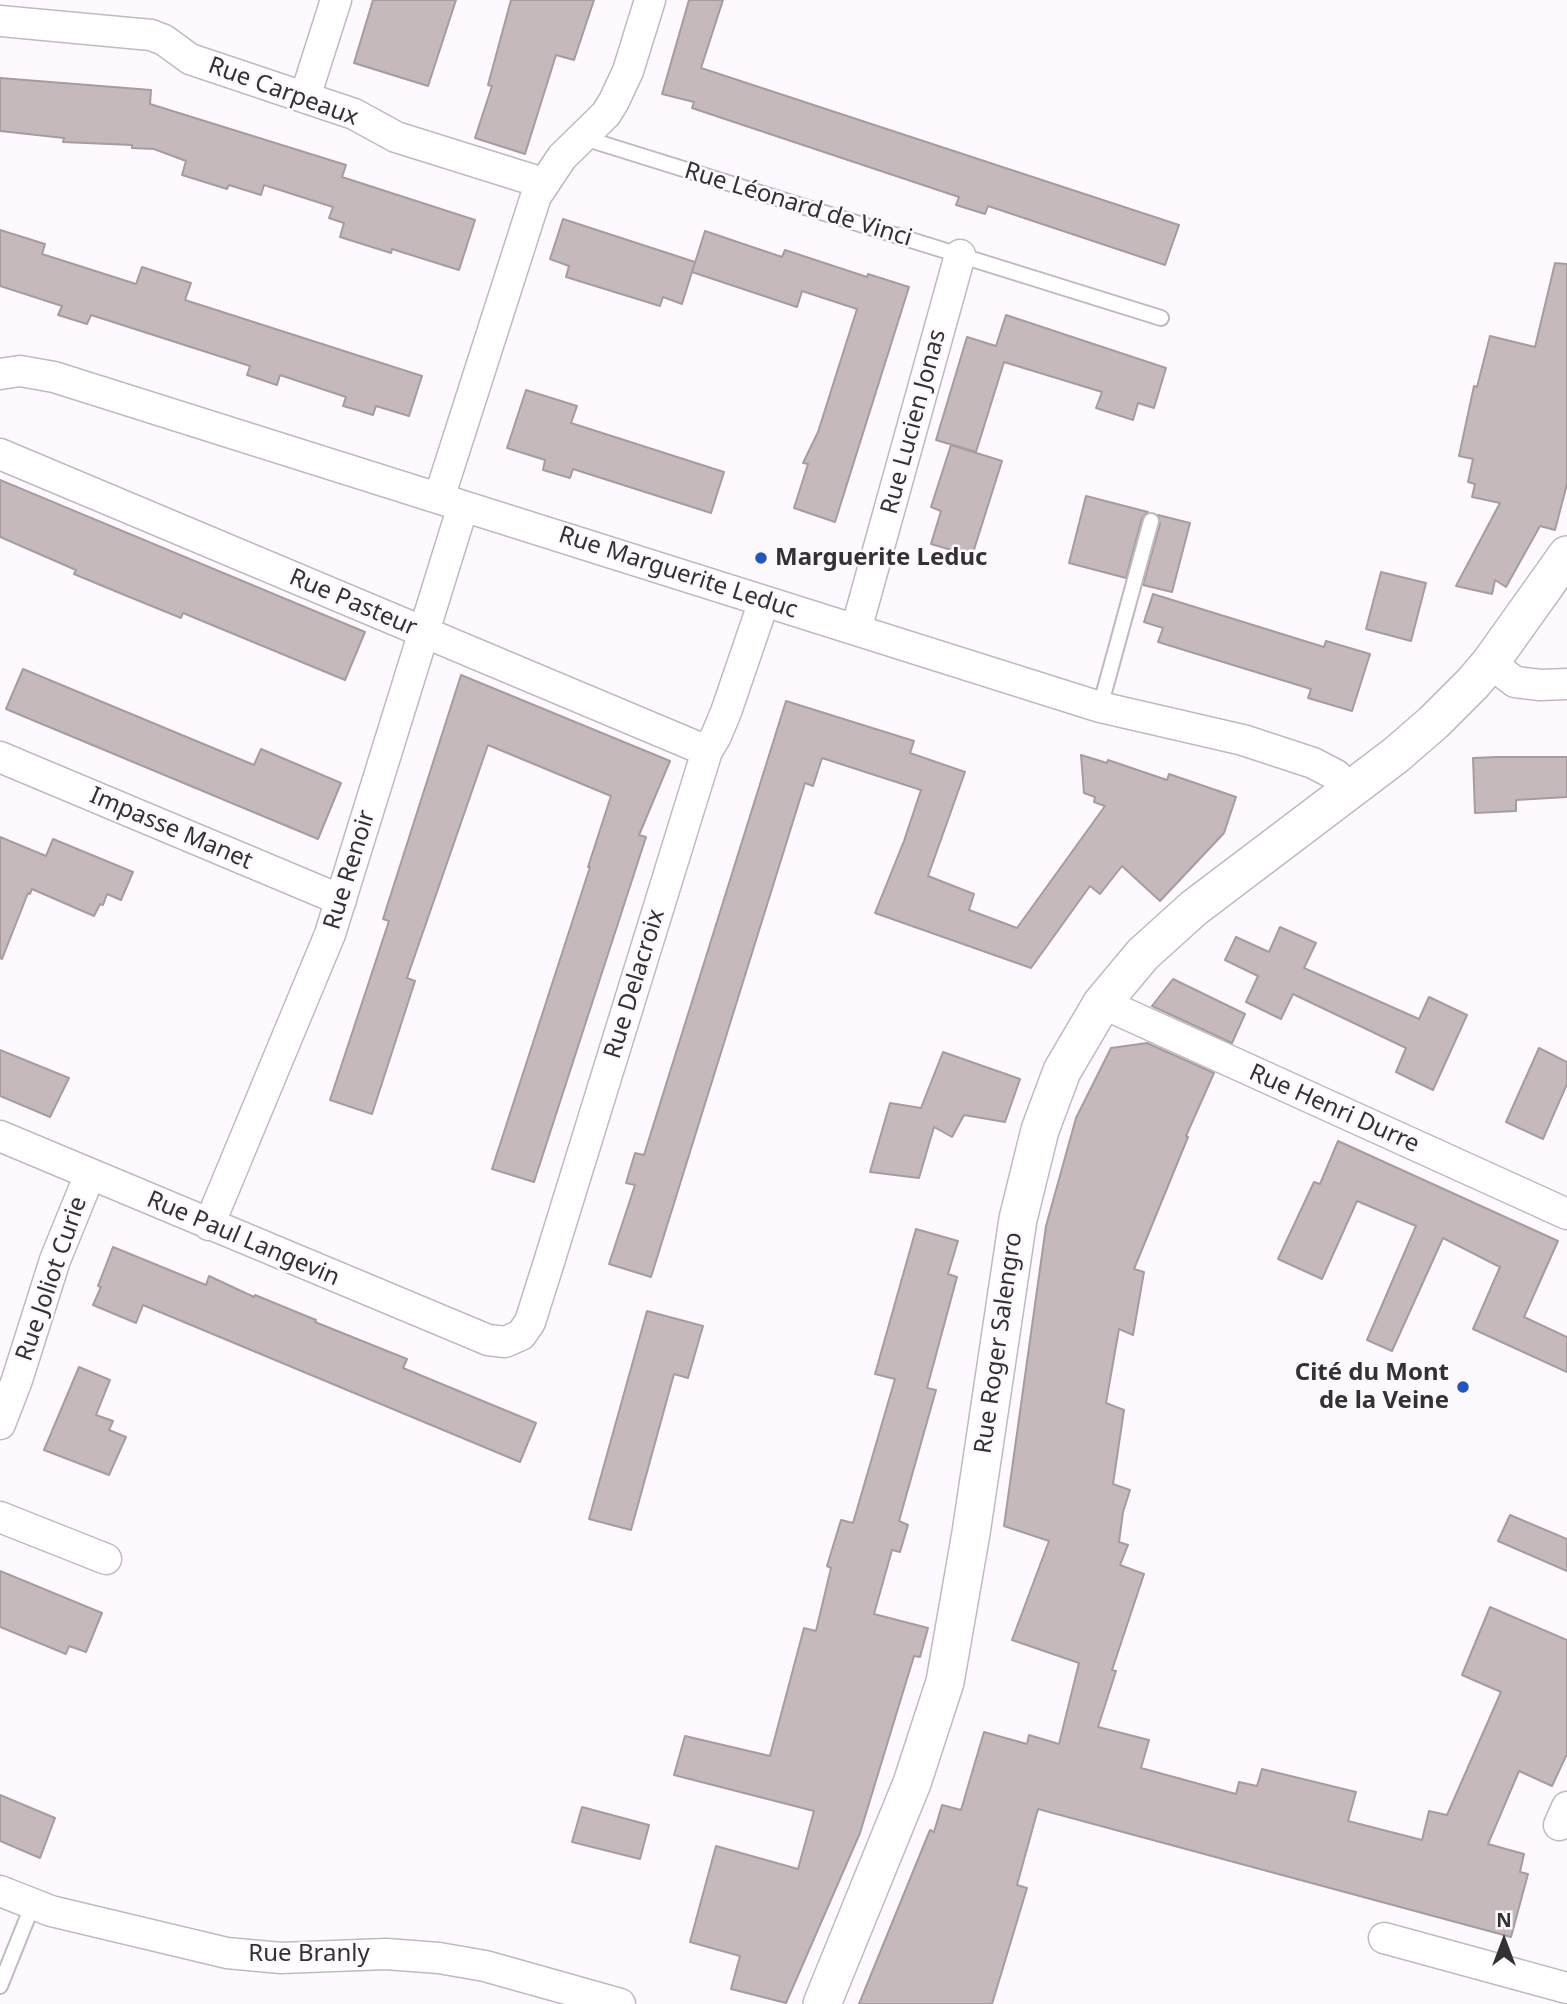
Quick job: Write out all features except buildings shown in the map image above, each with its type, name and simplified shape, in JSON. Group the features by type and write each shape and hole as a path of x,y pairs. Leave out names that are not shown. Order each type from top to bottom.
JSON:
{"street":[{"path":"305,97 336,0"},
{"path":"451,502 532,208 543,183 562,157 606,114 622,86 650,0"},
{"name":"Rue Carpeaux","path":"0,21 151,35 164,40 190,59 354,114 396,137 543,183"},
{"name":"Rue Lucien Jonas","path":"856,630 960,255"},
{"name":"Rue Marguerite Leduc","path":"0,374 20,371 54,377 1100,707 1227,736 1299,758 1336,775 1350,789"},
{"name":"Rue Pasteur","path":"0,454 707,751"},
{"name":"Rue Renoir","path":"209,1225 331,934 423,633 451,502"},
{"name":"Rue Roger Salengro","path":"822,2004 904,1806 939,1703 957,1621 1013,1241 1024,1188 1062,1070 1102,1003 1128,969 1176,923 1416,738 1452,705 1490,663 1567,555"},
{"name":"Rue Delacroix","path":"488,1340 514,1340 526,1330 530,1322 707,751 726,712 764,601"},
{"path":"1490,663 1515,682 1567,684"},
{"name":"Impasse Manet","path":"0,757 341,900"},
{"name":"Rue Henri Durre","path":"1102,1003 1567,1214"},
{"name":"Rue Paul Langevin","path":"0,1136 488,1340"},
{"name":"Rue Joliot Curie","path":"0,1424 17,1380 55,1260 90,1174"},
{"path":"0,1517 106,1559"},
{"name":"Rue Branly","path":"0,1891 51,1911 227,1953 281,1958 386,1954 439,1958 485,1966 620,2004"},
{"path":"1384,1938 1567,1988"}],"lane":[{"name":"Rue Léonard de Vinci","path":"583,138 1161,318"},
{"path":"1100,707 1151,521"},
{"path":"0,1986 33,1904"}],"place":[{"name":"Marguerite Leduc","path":"761,558"},
{"name":"Cité du Mont de la Veine","path":"1463,1387"}]}
